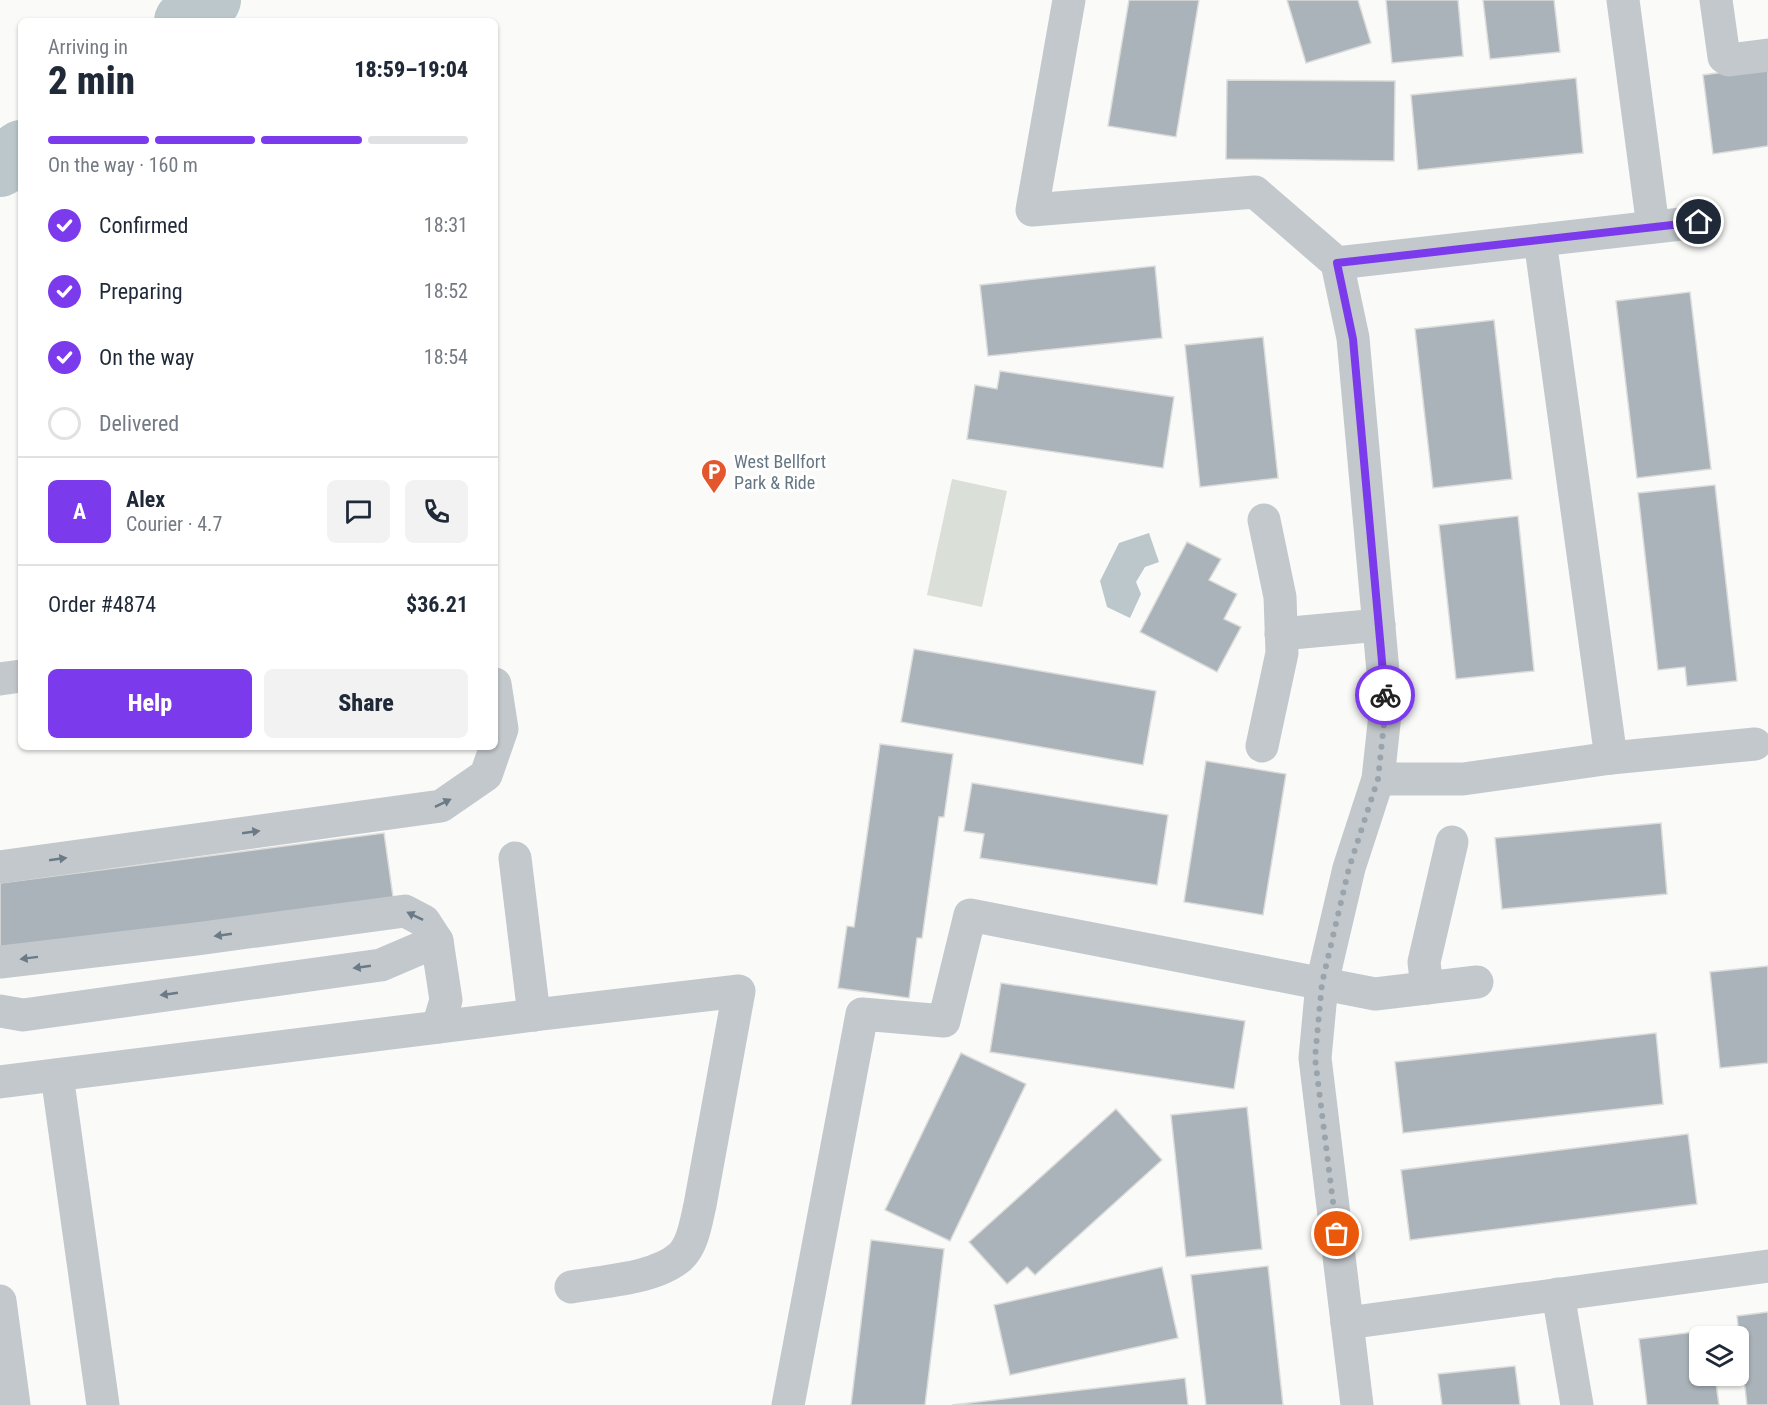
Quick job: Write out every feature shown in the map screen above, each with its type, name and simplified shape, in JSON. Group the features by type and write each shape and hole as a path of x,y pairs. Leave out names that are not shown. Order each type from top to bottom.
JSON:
{"street":[{"path":"1069,0 1032,210 1255,192 1337,263 1353,339 1386,705 1378,779 1349,868 1322,983 1315,1058 1357,1405"},
{"path":"1623,0 1653,227"},
{"path":"1716,0 1724,57 1730,60 1768,55"},
{"path":"1337,263 1699,222"},
{"path":"1540,240 1611,758"},
{"path":"1262,746 1282,653 1280,597 1264,520"},
{"path":"1281,634 1379,625"},
{"path":"0,679 18,676"},
{"path":"498,703 502,729 498,740"},
{"path":"1378,779 1463,779 1611,758 1755,744"},
{"path":"0,867 441,806 486,775 495,750"},
{"path":"1427,988 1424,962 1452,842"},
{"path":"515,858 534,1015"},
{"path":"0,962 405,911 424,921 437,941 446,1000 438,1027"},
{"path":"788,1405 862,1014 944,1021 970,915 1375,994 1477,982"},
{"path":"0,1011 23,1015 381,965 437,941"},
{"path":"0,1082 739,991 692,1238 680,1257 654,1272 571,1287"},
{"path":"57,1075 103,1405"},
{"path":"1347,1323 1768,1266"},
{"path":"1558,1294 1577,1405"},
{"path":"0,1301 14,1405"}],"shaded area":[{"path":"952,479 1007,491 982,607 927,595"},
{"path":"1149,533 1159,562 1145,567 1136,582 1141,594 1130,618 1107,607 1100,581 1119,543"}],"building":[{"path":"1129,0 1199,0 1176,137 1108,126"},
{"path":"1287,0 1358,0 1371,43 1306,63"},
{"path":"1386,0 1458,0 1463,56 1392,63"},
{"path":"1483,0 1554,0 1560,52 1490,59"},
{"path":"1768,66 1768,146 1713,154 1703,75"},
{"path":"1576,78 1583,153 1418,170 1411,95"},
{"path":"1227,80 1395,81 1394,161 1226,159"},
{"path":"1155,266 1162,338 988,356 980,285"},
{"path":"1690,292 1711,469 1637,478 1616,301"},
{"path":"1494,320 1512,479 1433,488 1415,329"},
{"path":"1263,337 1278,478 1200,487 1185,345"},
{"path":"1000,371 1174,397 1163,468 967,439 975,385 997,389"},
{"path":"1715,485 1737,681 1687,686 1685,667 1658,670 1638,493"},
{"path":"1518,516 1534,671 1456,679 1439,525"},
{"path":"1187,542 1221,559 1209,580 1237,594 1224,619 1241,627 1217,672 1140,632"},
{"path":"914,649 1156,691 1143,765 901,722"},
{"path":"880,744 953,754 944,817 939,817 922,938 917,938 909,998 838,988 847,926 854,927"},
{"path":"1206,761 1286,774 1263,915 1184,902"},
{"path":"972,783 1168,815 1157,885 980,858 984,834 964,831"},
{"path":"1661,823 1667,894 1502,909 1495,838"},
{"path":"384,833 394,904 0,956 0,883"},
{"path":"1768,966 1768,1063 1720,1068 1710,972"},
{"path":"1001,983 1245,1021 1234,1089 990,1052"},
{"path":"1656,1033 1663,1104 1403,1133 1395,1062"},
{"path":"961,1053 1026,1084 950,1241 885,1210"},
{"path":"1247,1107 1262,1249 1186,1257 1171,1115"},
{"path":"1116,1109 1162,1160 1035,1275 1027,1267 1007,1284 969,1242"},
{"path":"1688,1134 1697,1204 1410,1240 1401,1170"},
{"path":"871,1240 944,1249 925,1405 851,1405"},
{"path":"1268,1266 1283,1405 1206,1405 1191,1275"},
{"path":"1162,1267 1178,1338 1010,1375 994,1305"},
{"path":"1768,1312 1768,1405 1747,1405 1745,1386 1749,1386 1749,1326 1738,1326 1737,1316"},
{"path":"1689,1333 1689,1386 1716,1386 1719,1405 1647,1405 1639,1339"},
{"path":"1515,1366 1520,1405 1442,1405 1438,1374"},
{"path":"1185,1378 1188,1405 952,1405"}],"waterway":[{"path":"188,18 211,0"},
{"path":"0,167 18,152"}],"way so far":[{"path":"1337,1234 1315,1058 1322,983 1349,868 1378,779 1386,705 1385,695"}],"place":[{"name":"West Bellfort Park & Ride","path":"714,495"}],"route":[{"path":"1385,695 1353,339 1337,263 1699,222"}]}
